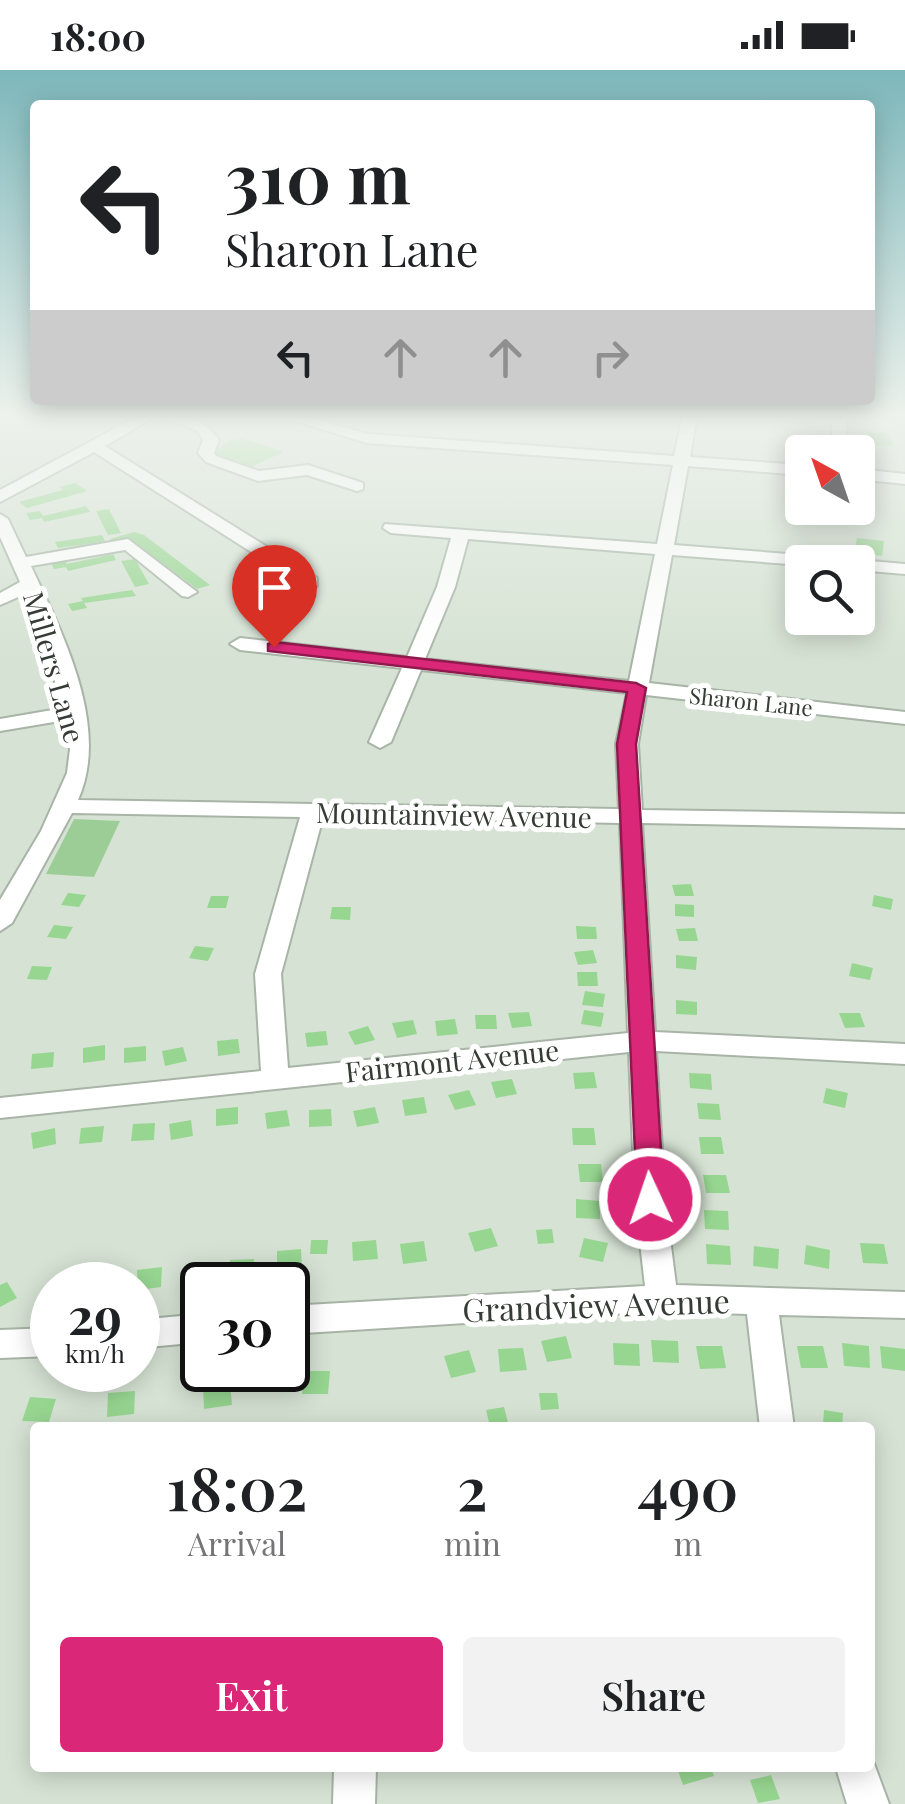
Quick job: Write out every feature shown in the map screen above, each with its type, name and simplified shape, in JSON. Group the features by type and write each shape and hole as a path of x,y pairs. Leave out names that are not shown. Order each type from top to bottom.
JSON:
{"street":[{"path":"173,496 311,582"},
{"path":"662,1298 650,1199 627,744 675,496"},
{"name":"Millers Lane","path":"0,520 31,584 79,732 79,770 63,806 8,892 0,923"},
{"path":"391,528 785,559"},
{"path":"380,742 446,587 461,533"},
{"path":"21,563 128,544 188,592"},
{"path":"875,566 905,569"},
{"path":"0,600 31,584"},
{"name":"Sharon Lane","path":"240,644 905,718"},
{"path":"0,725 74,712"},
{"name":"Mountainview Avenue","path":"63,806 905,821"},
{"path":"275,1078 268,974 313,812"},
{"name":"Fairmont Avenue","path":"0,1108 642,1041 905,1054"},
{"name":"Grandview Avenue","path":"310,1319 662,1298 905,1304"},
{"path":"760,1299 777,1422"},
{"path":"0,1344 30,1343"},
{"path":"354,1804 355,1772"},
{"path":"858,1772 868,1804"}],"green space":[{"path":"74,819 120,821 94,877 46,874"}],"building":[{"path":"41,496 70,496 27,508 19,502"},
{"path":"86,506 90,512 44,522 42,518 30,520 26,513 40,511 43,516"},
{"path":"109,509 121,533 108,535 96,511"},
{"path":"134,532 144,535 210,585 197,589 130,539 115,543 110,539"},
{"path":"102,535 105,541 88,544 58,548 55,542"},
{"path":"857,538 884,541 882,556 875,555 875,545 856,545"},
{"path":"113,554 116,560 68,571 66,567 54,569 50,561 64,559 67,564"},
{"path":"135,559 149,584 135,587 121,561"},
{"path":"132,590 136,596 84,603 87,608 72,611 68,604 83,601 81,598"},
{"path":"691,884 694,896 675,896 672,885"},
{"path":"68,893 86,895 79,907 61,905"},
{"path":"874,895 893,899 891,910 872,906"},
{"path":"211,896 229,896 226,908 207,908"},
{"path":"675,904 694,905 694,917 675,916"},
{"path":"332,907 351,907 350,920 330,919"},
{"path":"54,925 73,927 66,939 47,937"},
{"path":"576,926 596,927 597,939 577,939"},
{"path":"695,928 698,941 679,941 676,929"},
{"path":"195,946 214,948 208,961 189,958"},
{"path":"593,950 597,963 578,965 574,952"},
{"path":"676,955 697,957 696,970 676,968"},
{"path":"852,963 873,968 870,980 849,976"},
{"path":"32,966 52,967 47,980 27,979"},
{"path":"577,972 597,972 598,986 578,986"},
{"path":"585,991 605,994 603,1007 582,1005"},
{"path":"676,1000 697,1002 697,1015 676,1014"},
{"path":"584,1010 604,1013 601,1027 581,1024"},
{"path":"529,1012 532,1026 512,1028 508,1013"},
{"path":"839,1013 860,1013 865,1027 845,1028"},
{"path":"475,1015 496,1015 497,1029 476,1029"},
{"path":"455,1019 458,1034 437,1036 435,1021"},
{"path":"413,1020 417,1034 397,1038 392,1023"},
{"path":"368,1026 375,1040 355,1045 348,1032"},
{"path":"326,1031 328,1045 307,1047 305,1033"},
{"path":"238,1039 240,1053 218,1056 217,1041"},
{"path":"105,1045 105,1060 83,1063 83,1048"},
{"path":"146,1046 146,1061 124,1063 124,1048"},
{"path":"183,1047 187,1061 165,1066 162,1051"},
{"path":"54,1052 53,1067 31,1069 32,1054"},
{"path":"594,1072 597,1088 575,1089 573,1073"},
{"path":"689,1073 711,1074 712,1090 690,1088"},
{"path":"512,1079 517,1094 496,1098 491,1082"},
{"path":"826,1088 848,1093 845,1108 823,1103"},
{"path":"469,1090 476,1105 455,1110 448,1095"},
{"path":"424,1097 427,1113 405,1116 402,1100"},
{"path":"697,1103 719,1104 721,1120 699,1119"},
{"path":"238,1107 238,1124 216,1126 216,1109"},
{"path":"375,1107 379,1123 357,1127 353,1111"},
{"path":"331,1109 332,1126 309,1127 309,1110"},
{"path":"287,1110 290,1126 267,1129 265,1113"},
{"path":"191,1120 193,1136 171,1140 169,1124"},
{"path":"155,1123 154,1140 131,1141 133,1124"},
{"path":"104,1126 102,1142 79,1144 81,1128"},
{"path":"55,1128 56,1144 33,1149 31,1133"},
{"path":"572,1128 594,1128 596,1145 573,1145"},
{"path":"699,1137 721,1137 724,1154 701,1154"},
{"path":"578,1164 601,1164 603,1182 580,1182"},
{"path":"703,1175 726,1175 730,1193 706,1193"},
{"path":"576,1199 600,1201 600,1219 576,1218"},
{"path":"704,1210 728,1211 729,1230 705,1229"},
{"path":"491,1228 498,1246 475,1252 468,1233"},
{"path":"552,1229 554,1243 538,1244 536,1230"},
{"path":"584,1238 608,1243 603,1262 579,1257"},
{"path":"311,1240 328,1240 327,1254 310,1254"},
{"path":"376,1240 378,1259 353,1261 352,1242"},
{"path":"424,1241 427,1261 403,1264 400,1244"},
{"path":"860,1243 884,1244 888,1264 863,1263"},
{"path":"706,1244 730,1246 731,1265 707,1264"},
{"path":"806,1245 830,1250 829,1269 804,1264"},
{"path":"754,1246 779,1249 778,1269 753,1266"},
{"path":"301,1249 302,1262 277,1262 277,1251"},
{"path":"7,1282 17,1298 0,1307 0,1285"},
{"path":"566,1336 572,1358 547,1362 541,1341"},
{"path":"651,1340 678,1341 679,1363 653,1362"},
{"path":"613,1343 639,1344 640,1366 614,1365"},
{"path":"842,1343 869,1346 870,1368 844,1366"},
{"path":"696,1346 722,1346 726,1368 700,1369"},
{"path":"797,1346 823,1346 828,1368 801,1368"},
{"path":"880,1346 905,1349 905,1371 882,1368"},
{"path":"523,1348 527,1370 500,1372 498,1349"},
{"path":"469,1350 476,1372 451,1378 444,1356"},
{"path":"310,1371 330,1371 328,1394 302,1394 310,1392"},
{"path":"135,1392 134,1414 107,1417 108,1393"},
{"path":"203,1392 231,1392 232,1405 204,1409"},
{"path":"539,1393 557,1393 559,1409 541,1410"},
{"path":"30,1397 56,1399 49,1422 22,1421"},
{"path":"504,1407 508,1422 489,1422 486,1410"},
{"path":"824,1410 843,1413 842,1422 823,1422"},
{"path":"678,1772 712,1772 714,1776 683,1785"},
{"path":"771,1775 780,1799 758,1803 750,1780"}],"route":[{"path":"274,647 636,688 627,744 650,1199"}]}
